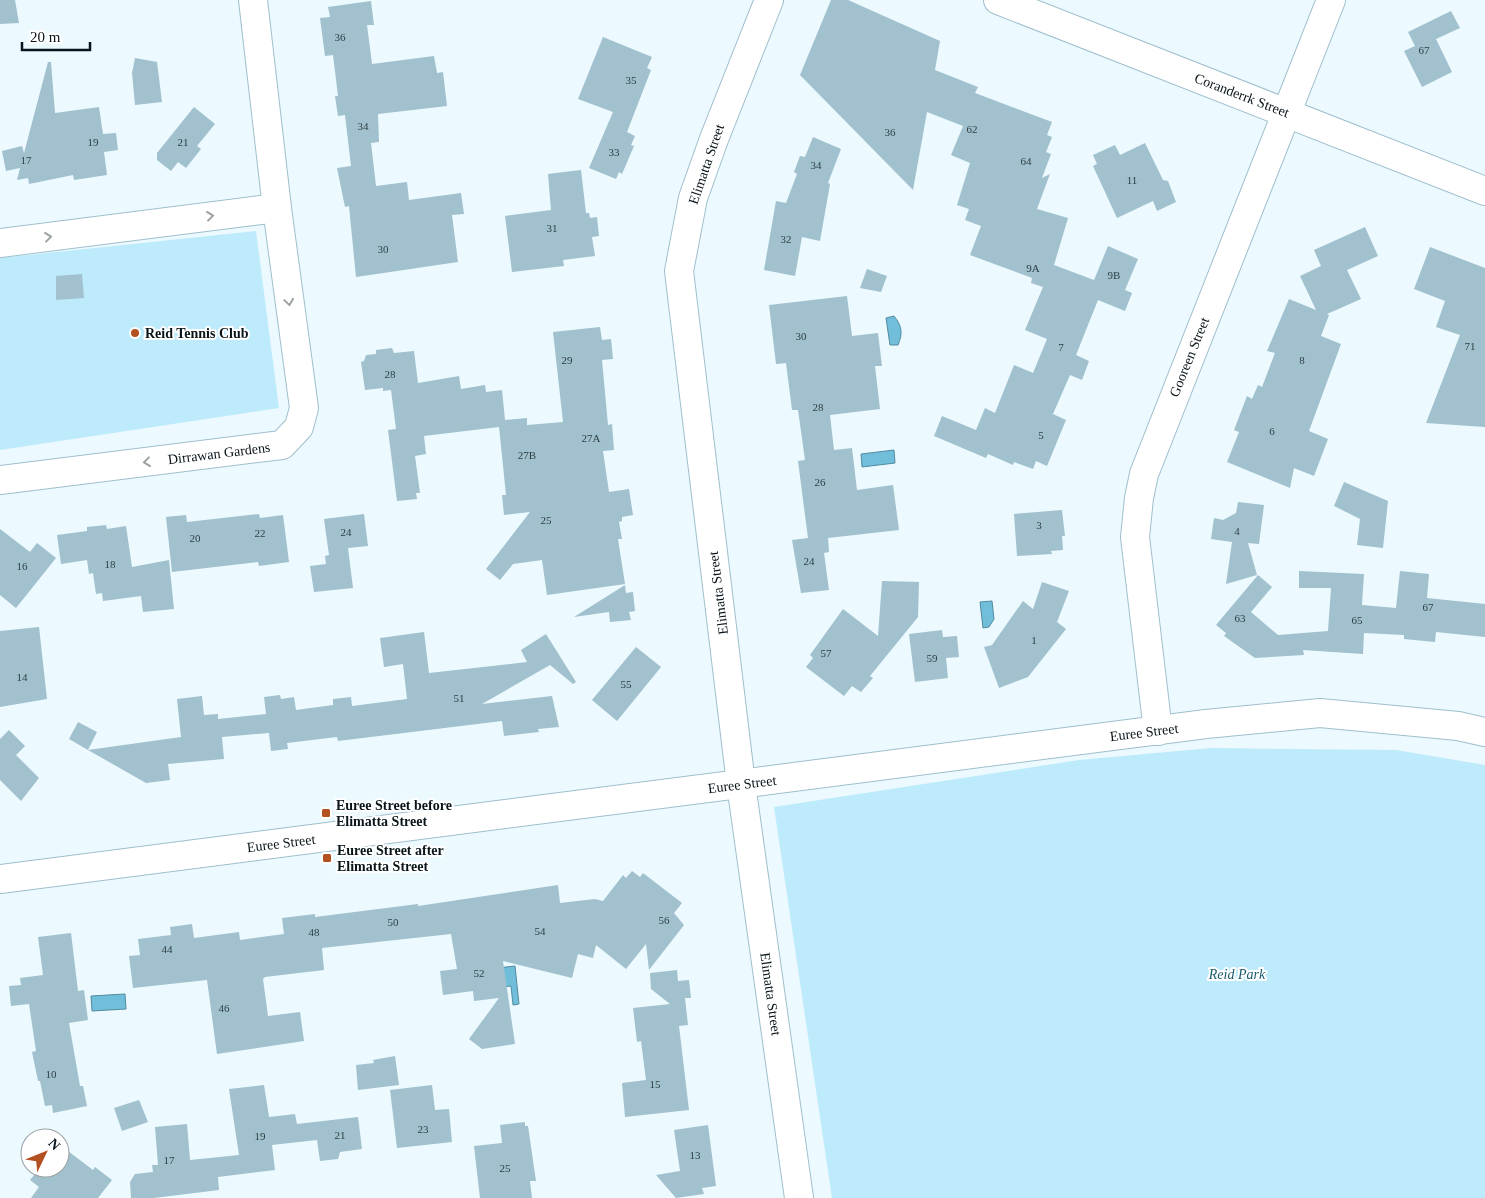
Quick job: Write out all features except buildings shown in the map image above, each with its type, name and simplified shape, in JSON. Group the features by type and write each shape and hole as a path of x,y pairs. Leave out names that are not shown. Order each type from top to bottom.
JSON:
{"street":[{"name":"Dirrawan Gardens","path":"0,480 282,445 299,427 304,408 276,208 253,0"},
{"name":"Elimatta Street","path":"769,0 714,139 693,198 679,271 741,784 799,1198"},
{"name":"Coranderrk Street","path":"998,0 1485,191"},
{"name":"Gooreen Street","path":"1158,730 1135,537 1140,490 1156,439 1331,0"},
{"path":"0,243 276,208"},
{"name":"Euree Street","path":"0,879 1158,730 1320,713 1458,726 1485,732"}],"green space":[{"name":"Reid Tennis Club","path":"256,231 279,408 0,450 0,258"},
{"name":"Reid Park","path":"1211,748 1396,750 1485,765 1485,1198 832,1198 774,807 1079,760"}],"shaded area":[{"path":"894,316 900,326 901,337 898,345 890,345 886,318"},
{"path":"894,450 895,463 862,467 861,454"},
{"path":"992,601 994,619 989,627 983,628 980,602"},
{"path":"515,966 519,1004 513,1005 511,986 500,987 497,968"},
{"path":"125,994 126,1009 92,1011 91,996"}],"place":[{"name":"Reid Tennis Club","path":"135,333"},
{"name":"Euree Street before Elimatta Street","path":"326,813"},
{"name":"Euree Street after Elimatta Street","path":"327,858"}]}
